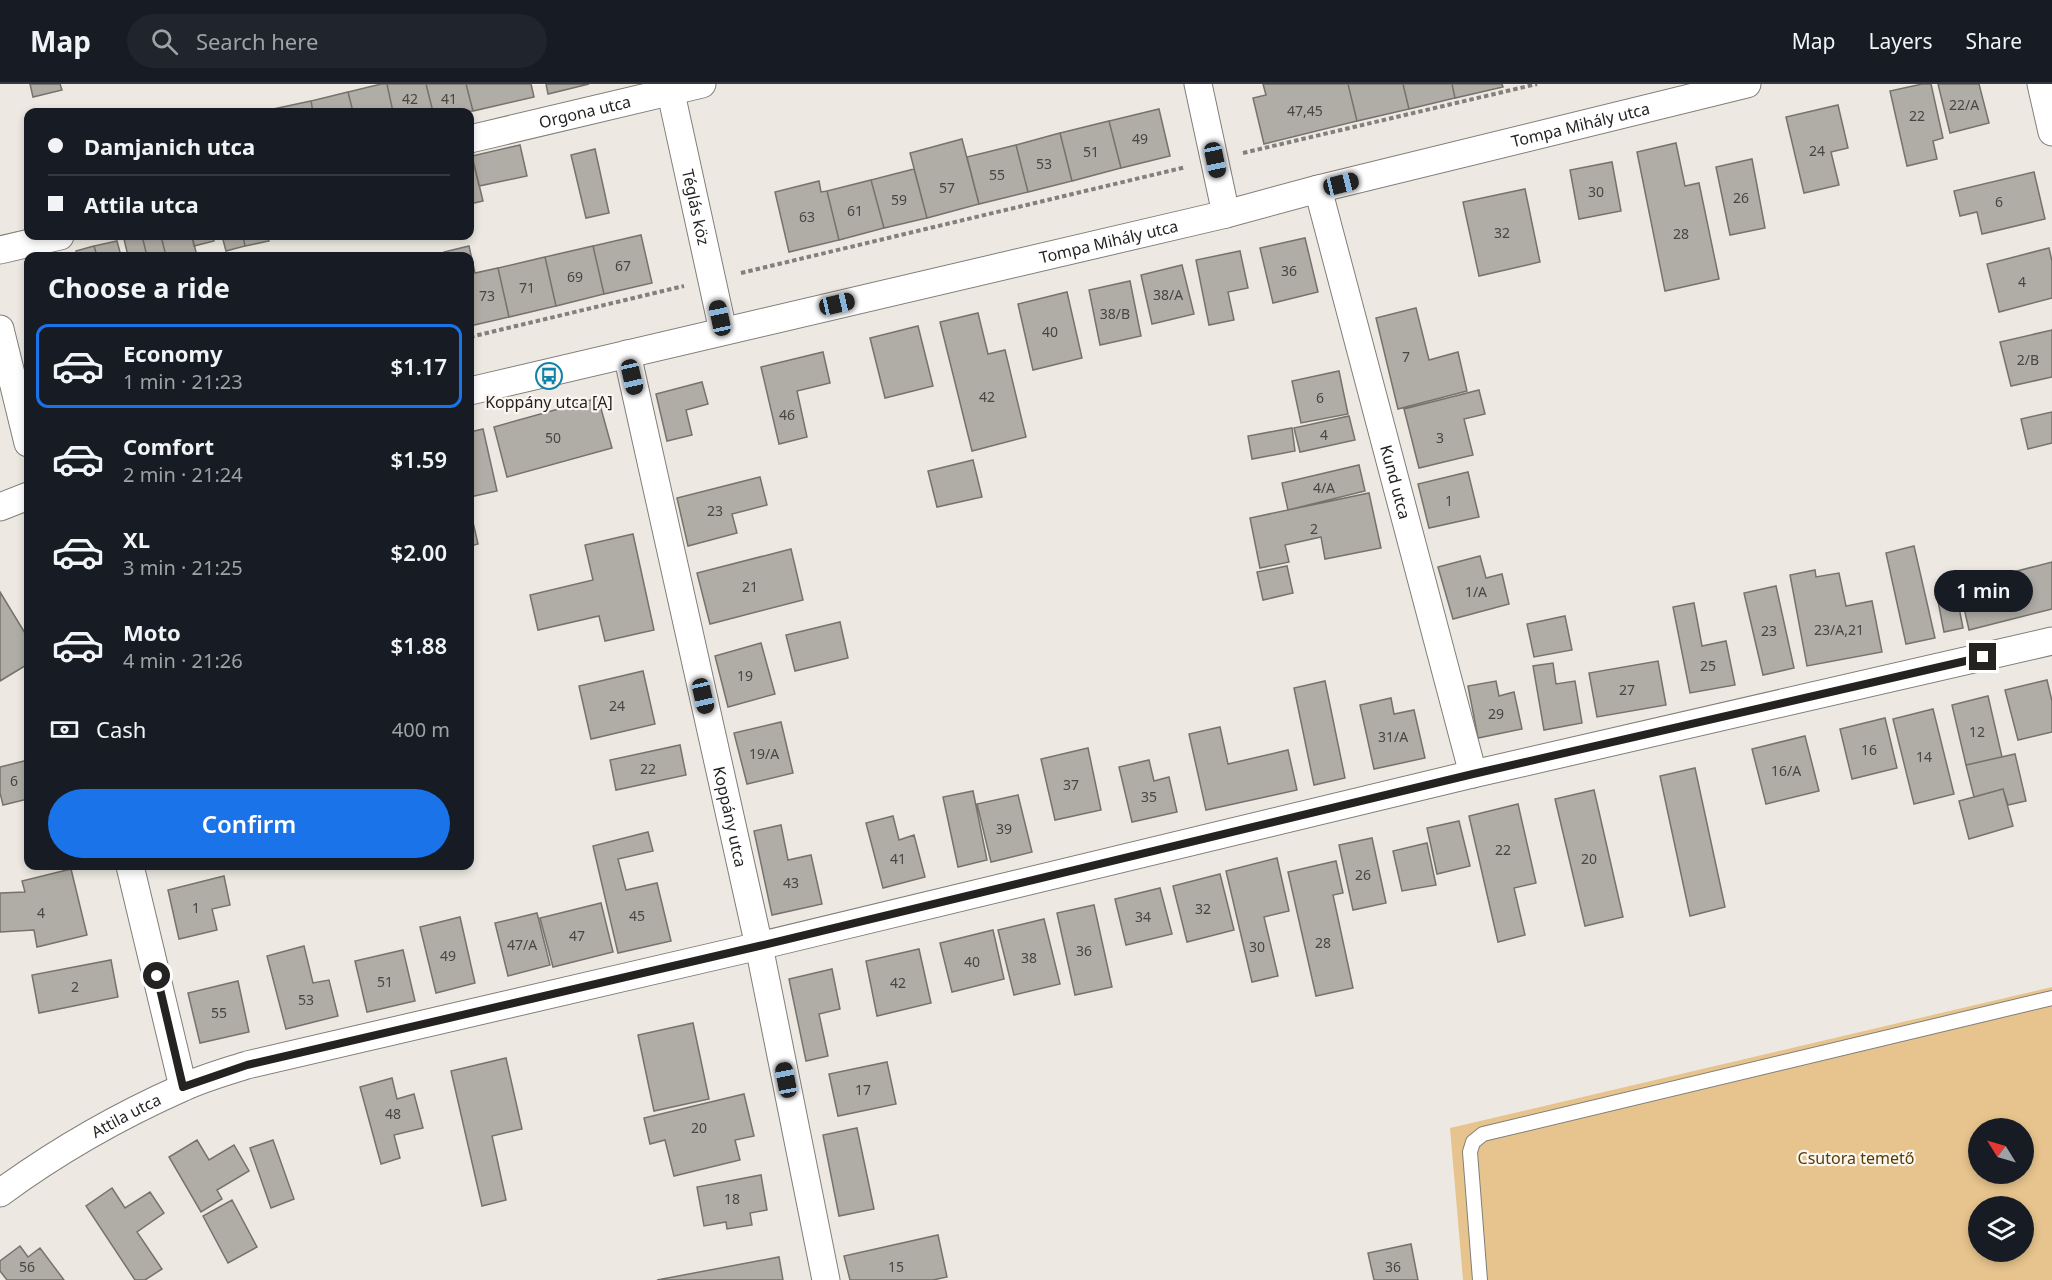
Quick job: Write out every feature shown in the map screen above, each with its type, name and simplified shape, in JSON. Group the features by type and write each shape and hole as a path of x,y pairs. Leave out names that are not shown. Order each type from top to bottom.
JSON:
{"street":[{"name":"Orgona utca","path":"474,138 670,88 702,84"},
{"path":"1198,84 1226,214"},
{"path":"2040,84 2052,132"},
{"name":"Tompa Mihály utca","path":"474,390 1226,214 1318,189 1739,85"},
{"name":"Téglás köz","path":"670,88 723,331"},
{"name":"Kund utca","path":"1318,189 1473,774"},
{"path":"0,249 42,240"},
{"path":"0,329 24,427"},
{"name":"Koppány utca","path":"627,354 759,946 826,1280"},
{"path":"0,507 24,498"},
{"name":"Attila utca","path":"0,1192 64,1150 132,1112 183,1087 247,1065 759,946 1473,774 2052,641"},
{"path":"131,870 183,1087"}],"lane":[{"path":"1480,1280 1470,1152 1473,1142 1483,1134 2052,998"}],"path":[{"path":"474,336 1537,84"}],"green space":[{"name":"Csutora temető","path":"2052,987 2052,1280 1463,1280 1450,1128"}],"building":[{"path":"30,84 60,84 62,90 33,97"},
{"path":"387,84 392,108 352,108 348,92"},
{"path":"387,84 426,84 432,108 392,108"},
{"path":"426,84 466,84 472,108 432,108"},
{"path":"466,84 531,84 534,97 474,111"},
{"path":"546,84 589,84 548,94"},
{"path":"1263,84 1348,84 1357,121 1264,144 1253,98 1266,95"},
{"path":"1348,84 1403,84 1409,109 1357,121"},
{"path":"1403,84 1452,84 1455,98 1409,109"},
{"path":"1452,84 1502,84 1503,87 1455,98"},
{"path":"1931,84 1943,138 1933,141 1937,159 1907,166 1890,91"},
{"path":"1938,84 1979,84 1989,123 1950,133"},
{"path":"348,92 352,108 312,108 311,101"},
{"path":"311,101 312,108 278,108"},
{"path":"1838,105 1848,148 1831,152 1839,185 1804,193 1786,117"},
{"path":"1159,109 1170,156 1121,168 1109,121"},
{"path":"1109,121 1121,168 1072,181 1060,133"},
{"path":"1060,133 1072,181 1028,192 1016,145"},
{"path":"962,139 979,204 927,218 910,153"},
{"path":"1676,143 1685,186 1699,183 1719,279 1665,291 1637,152"},
{"path":"520,145 527,176 479,186 474,156"},
{"path":"1016,145 1028,192 979,204 967,157"},
{"path":"595,149 609,213 586,218 571,155"},
{"path":"1752,159 1765,228 1730,235 1716,167"},
{"path":"1612,162 1621,211 1579,219 1570,170"},
{"path":"474,164 483,201 474,203"},
{"path":"914,169 927,218 884,228 871,180"},
{"path":"2034,172 2045,219 1982,234 1977,212 1960,216 1954,191"},
{"path":"871,180 884,228 839,240 827,191"},
{"path":"819,181 821,192 827,191 839,240 789,252 775,192"},
{"path":"1525,189 1540,262 1479,276 1463,202"},
{"path":"641,235 652,283 604,294 593,246"},
{"path":"1305,238 1318,292 1273,303 1260,248"},
{"path":"124,240 143,240 146,252 127,252"},
{"path":"143,240 162,240 165,252 146,252"},
{"path":"162,240 193,240 196,252 165,252"},
{"path":"193,240 214,240 214,241 194,246"},
{"path":"223,240 244,240 245,246 226,251"},
{"path":"244,240 269,241 245,246"},
{"path":"117,241 120,252 96,252 94,246"},
{"path":"94,246 96,252 76,252"},
{"path":"469,246 470,252 444,252"},
{"path":"593,246 604,294 556,306 545,257"},
{"path":"2049,248 2052,261 2052,298 1999,312 1987,264"},
{"path":"1240,251 1248,288 1228,292 1234,320 1209,325 1196,260"},
{"path":"545,257 556,306 509,317 498,268"},
{"path":"1182,265 1194,314 1152,324 1141,275"},
{"path":"474,268 475,273 498,268 509,317 474,325"},
{"path":"1130,281 1141,336 1100,345 1089,290"},
{"path":"1067,292 1082,358 1033,370 1018,304"},
{"path":"1416,308 1429,360 1458,352 1467,391 1398,409 1376,318"},
{"path":"978,313 988,354 1005,350 1026,437 972,451 940,322"},
{"path":"918,326 933,386 885,398 870,338"},
{"path":"2052,330 2052,377 2011,386 2000,342"},
{"path":"823,352 830,383 797,391 807,437 779,444 761,367"},
{"path":"1339,371 1348,414 1301,423 1292,381"},
{"path":"702,382 708,404 686,410 692,435 667,441 656,394"},
{"path":"1479,390 1485,414 1464,419 1473,455 1419,468 1404,409"},
{"path":"598,398 612,448 507,477 494,427"},
{"path":"2052,412 2052,443 2028,449 2021,419"},
{"path":"1349,416 1355,440 1300,452 1294,428"},
{"path":"1292,428 1295,451 1252,459 1248,436"},
{"path":"483,429 497,491 474,496 474,431"},
{"path":"973,460 982,497 937,507 928,471"},
{"path":"1359,465 1365,491 1288,510 1282,483"},
{"path":"1468,472 1479,517 1429,528 1418,484"},
{"path":"760,477 767,505 732,514 737,533 688,546 677,498"},
{"path":"1369,493 1381,548 1325,559 1321,537 1285,545 1289,562 1260,568 1250,518"},
{"path":"474,526 478,544 474,545"},
{"path":"633,534 654,630 605,641 599,616 538,630 530,595 593,580 585,545"},
{"path":"1914,546 1935,638 1906,644 1886,553"},
{"path":"791,549 803,600 710,624 697,573"},
{"path":"1480,556 1486,578 1502,574 1509,604 1453,619 1438,567"},
{"path":"2052,562 2052,609 1969,630 1959,586"},
{"path":"1287,566 1293,593 1263,600 1257,572"},
{"path":"1815,570 1816,577 1839,573 1846,606 1872,601 1882,652 1807,666 1790,575"},
{"path":"1776,586 1794,668 1763,675 1744,593"},
{"path":"1955,587 1963,628 1944,632 1936,591"},
{"path":"0,592 24,631 24,666 0,681"},
{"path":"1694,603 1702,646 1726,641 1735,685 1690,693 1673,607"},
{"path":"1565,616 1572,650 1534,657 1527,624"},
{"path":"840,622 848,658 795,671 786,635"},
{"path":"761,643 775,694 728,707 715,656"},
{"path":"1658,661 1666,705 1597,717 1589,673"},
{"path":"1553,663 1556,684 1575,681 1582,723 1544,730 1533,666"},
{"path":"643,671 655,724 591,739 579,686"},
{"path":"2047,680 2052,701 2052,732 2018,740 2005,690"},
{"path":"1325,681 1345,778 1314,785 1294,688"},
{"path":"1496,681 1499,696 1514,692 1522,729 1478,738 1468,686"},
{"path":"1988,696 2002,757 1966,765 1952,705"},
{"path":"1391,698 1394,714 1414,710 1425,758 1374,769 1360,705"},
{"path":"1933,709 1954,794 1914,804 1893,719"},
{"path":"1885,718 1897,768 1852,779 1840,729"},
{"path":"781,722 793,773 747,784 734,733"},
{"path":"1220,727 1228,764 1288,750 1297,790 1206,810 1189,734"},
{"path":"1805,736 1819,791 1766,804 1752,749"},
{"path":"680,745 686,775 616,790 610,760"},
{"path":"1088,748 1101,810 1055,820 1041,759"},
{"path":"2015,754 2026,801 2008,805 2003,789 1974,797 1966,765"},
{"path":"1149,760 1154,781 1169,777 1177,812 1132,822 1119,767"},
{"path":"24,761 24,800 3,805 0,793 0,767"},
{"path":"1695,768 1725,907 1690,916 1660,776"},
{"path":"2003,789 2013,826 1969,839 1959,801"},
{"path":"1594,790 1623,917 1585,926 1555,799"},
{"path":"973,791 987,860 958,867 943,797"},
{"path":"1018,795 1032,852 991,862 977,804"},
{"path":"1518,804 1536,883 1514,888 1525,935 1498,942 1469,816"},
{"path":"893,816 899,840 914,835 925,877 883,888 866,823"},
{"path":"1459,821 1470,866 1437,874 1427,828"},
{"path":"781,825 788,860 811,855 822,904 772,915 754,831"},
{"path":"648,832 653,851 618,859 626,890 657,883 671,941 618,953 593,846"},
{"path":"1372,838 1386,903 1353,910 1339,845"},
{"path":"1427,843 1436,885 1402,891 1393,851"},
{"path":"1277,858 1289,911 1264,917 1278,976 1252,982 1226,871"},
{"path":"1336,861 1343,893 1333,895 1353,988 1316,996 1288,872"},
{"path":"71,870 87,935 37,947 34,930 0,932 0,893 25,892 22,881"},
{"path":"1220,874 1234,930 1187,942 1173,886"},
{"path":"224,876 230,905 212,909 217,930 179,939 168,890"},
{"path":"1160,888 1172,934 1126,945 1115,899"},
{"path":"601,903 613,952 553,967 540,918"},
{"path":"1094,905 1112,987 1075,995 1057,913"},
{"path":"537,913 550,965 508,976 495,923"},
{"path":"460,917 475,983 436,993 420,927"},
{"path":"1044,919 1060,984 1014,995 998,930"},
{"path":"993,930 1004,979 952,992 940,943"},
{"path":"304,946 313,983 329,980 338,1016 286,1029 267,956"},
{"path":"919,949 931,1003 877,1016 866,961"},
{"path":"403,950 415,1001 367,1012 355,961"},
{"path":"111,960 118,997 39,1013 32,975"},
{"path":"832,969 840,1009 819,1014 828,1056 806,1061 789,979"},
{"path":"238,981 249,1032 200,1043 188,993"},
{"path":"693,1023 709,1099 654,1111 638,1035"},
{"path":"506,1058 522,1129 492,1136 506,1200 482,1206 451,1071"},
{"path":"887,1062 896,1104 838,1116 829,1074"},
{"path":"392,1078 397,1099 414,1094 423,1128 394,1135 400,1158 381,1164 360,1087"},
{"path":"744,1094 754,1136 735,1140 740,1160 674,1176 665,1140 650,1144 644,1118"},
{"path":"857,1128 874,1209 839,1216 823,1135"},
{"path":"197,1140 209,1160 234,1145 249,1171 217,1190 222,1199 201,1212 169,1157"},
{"path":"273,1140 294,1199 271,1208 250,1148"},
{"path":"761,1175 767,1210 750,1213 752,1225 727,1229 726,1222 704,1226 697,1187"},
{"path":"112,1188 125,1208 150,1192 164,1213 137,1232 162,1269 145,1280 135,1280 86,1206"},
{"path":"232,1200 257,1247 228,1263 203,1216"},
{"path":"938,1235 947,1277 933,1280 850,1280 844,1256"},
{"path":"1411,1244 1418,1280 1374,1280 1368,1253"},
{"path":"20,1246 28,1257 40,1248 64,1280 7,1280 0,1271 0,1261"},
{"path":"779,1257 783,1280 657,1280"}],"place":[{"name":"Koppány utca [A]","path":"549,376"}],"route":[{"path":"157,976 183,1087 247,1065 759,946 1473,774 1983,657"}]}
